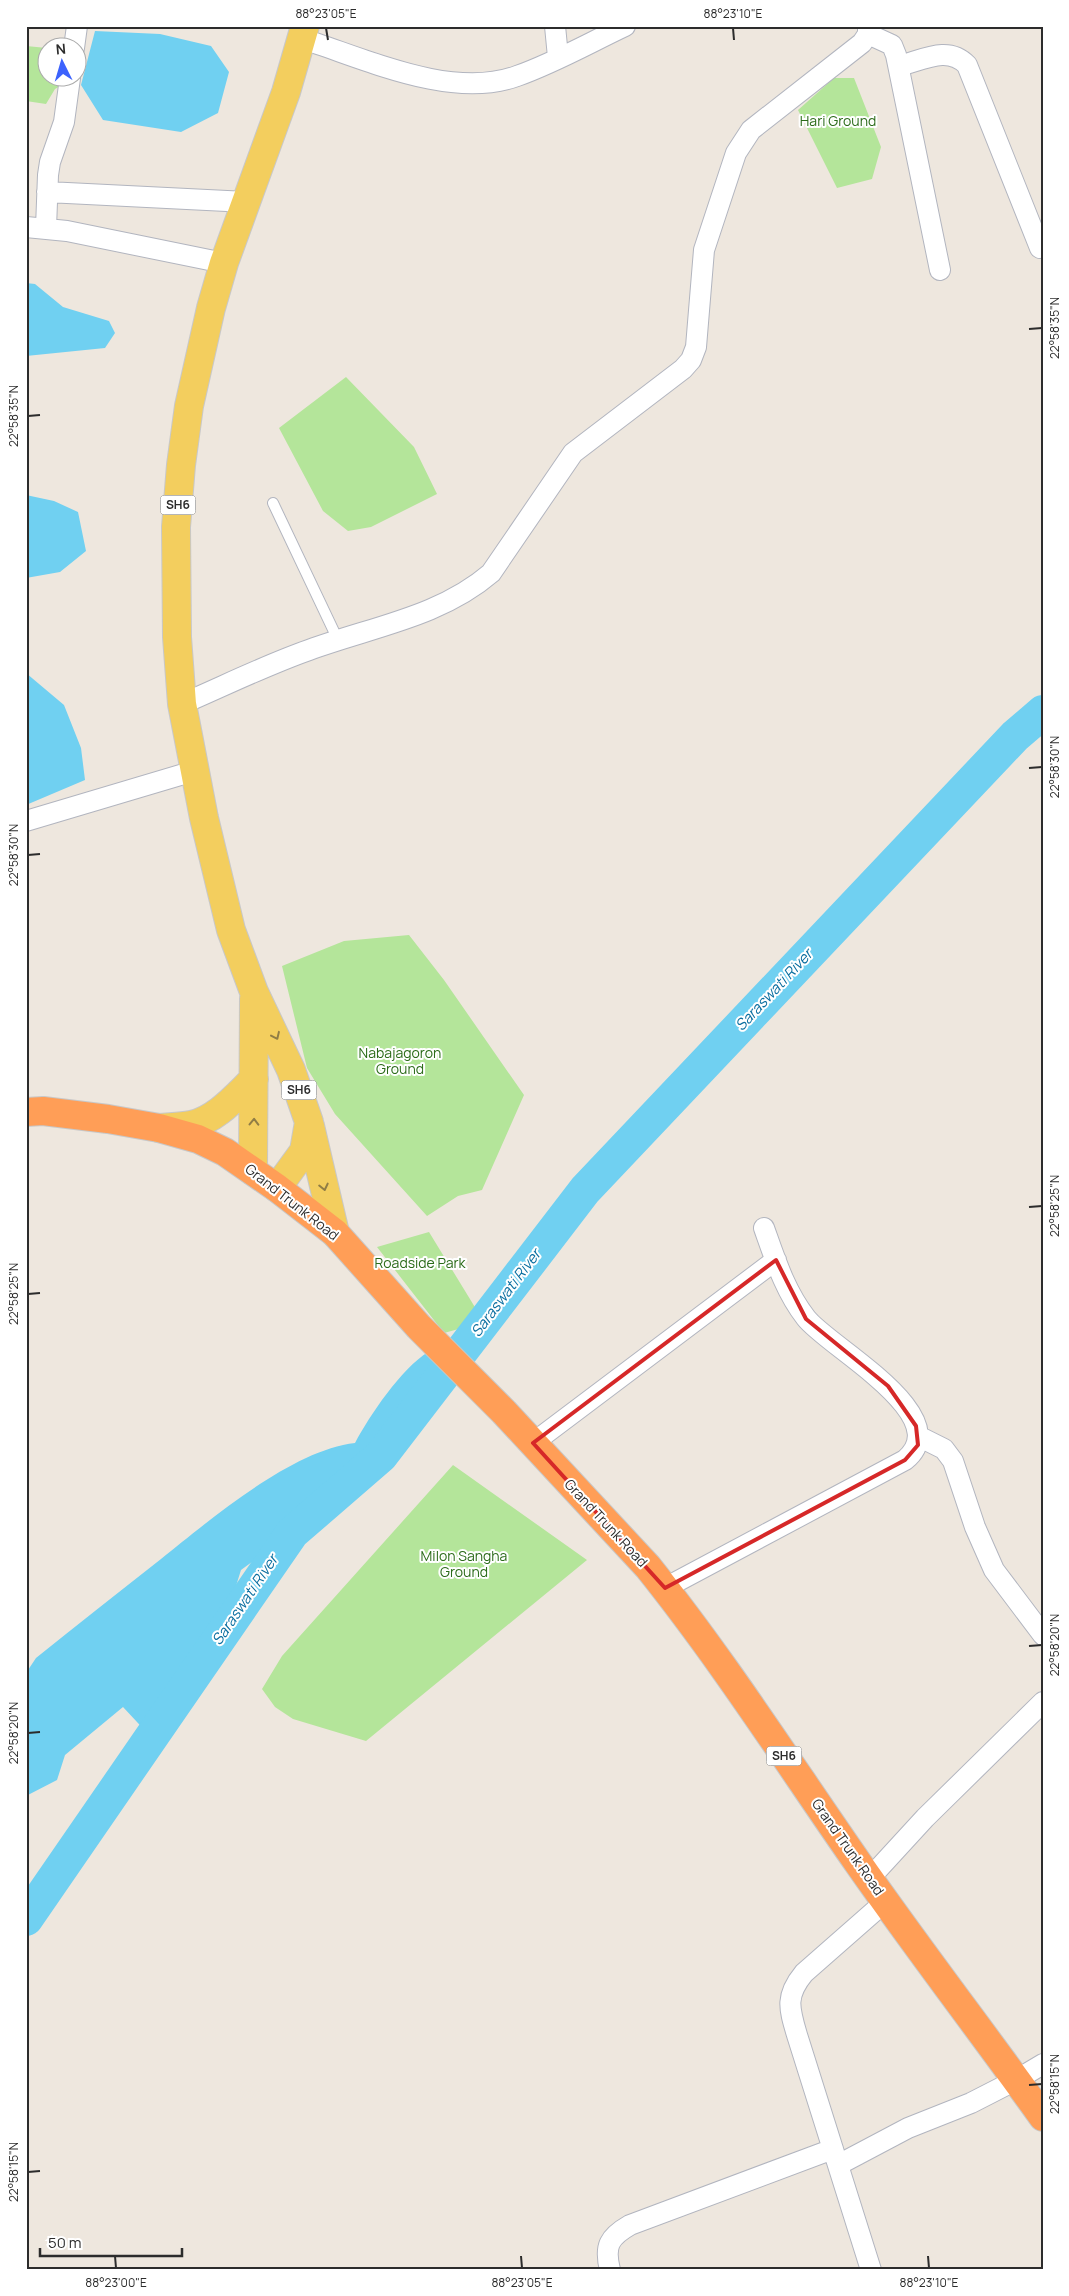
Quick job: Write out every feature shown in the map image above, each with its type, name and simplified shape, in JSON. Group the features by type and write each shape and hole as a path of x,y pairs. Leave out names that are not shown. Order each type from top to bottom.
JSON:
{"highway":[{"name":"Grand Trunk Road","path":"26,1112 43,1111 108,1119 159,1128 198,1139 225,1152 253,1171 335,1233 419,1327 504,1412 665,1588 713,1652 869,1879 1043,2118"}],"main road":[{"name":"SH6","path":"277,1188 304,1151 309,1122 291,1070 254,992 231,930 194,771 182,704 177,637 175,586 176,527 181,465 191,397 211,308 224,263 247,202 304,32"},
{"name":"SH6","path":"253,1171 254,992"},
{"path":"159,1128 192,1125 208,1118 221,1109 254,1079"},
{"path":"309,1122 335,1233"}],"street":[{"path":"555,26 558,57"},
{"path":"304,32 416,76 464,83 487,82 516,76 625,26"},
{"path":"182,704 298,654 429,611 453,601 475,588 492,573 573,453 691,360 696,347 704,250 736,152 752,130 856,48 868,30 892,45 899,66 940,270"},
{"path":"899,66 944,54 953,54 967,65 1040,248"},
{"path":"69,88 64,122 50,162 47,192 36,228 224,263"},
{"path":"47,192 247,202"},
{"path":"26,821 194,771"},
{"path":"665,1588 905,1460 914,1452 918,1445 916,1426 904,1406 888,1386 874,1373 819,1332 806,1319 783,1281 764,1228"},
{"path":"533,1443 776,1260"},
{"path":"918,1436 944,1449 953,1461 975,1527 994,1570 1043,1636"},
{"path":"869,1879 925,1818 1043,1702"},
{"path":"871,2270 791,2015 790,2001 793,1986 804,1973 886,1901"},
{"path":"610,2270 607,2259 608,2245 614,2234 630,2225 836,2157 971,2103 1043,2064"}],"lane":[{"path":"273,503 338,640"}],"highlighted area":[{"path":"776,1260 806,1319 888,1386 916,1426 918,1445 905,1460 665,1588 533,1443"}],"green space":[{"path":"26,46 38,47 38,88 57,88 46,104 26,101"},
{"name":"Hari Ground","path":"834,78 854,78 881,147 872,179 837,188 798,110"},
{"path":"346,377 414,447 437,494 371,527 348,531 323,511 279,428"},
{"name":"Nabajagoron Ground","path":"409,935 444,980 524,1095 482,1190 458,1196 427,1216 335,1114 307,1068 282,966 344,941"},
{"name":"Roadside Park","path":"429,1232 484,1322 444,1333 377,1247"},
{"name":"Milon Sangha Ground","path":"453,1465 587,1560 366,1741 293,1719 275,1707 262,1689 282,1656"}],"water":[{"path":"95,31 160,34 211,46 229,72 218,113 181,132 103,120 83,88 88,88 88,58"},
{"path":"26,283 35,284 63,307 109,321 115,333 105,348 26,356"},
{"path":"26,495 54,501 78,512 86,551 60,572 26,578"},
{"path":"26,673 64,705 81,748 85,780 26,805"},
{"path":"428,1352 447,1371 381,1456 292,1533 241,1570 220,1637 151,1737 123,1707 65,1755 57,1780 26,1796 26,1673 36,1658 204,1525 253,1489 305,1458 331,1448 355,1443 387,1393 407,1369"}],"waterway":[{"name":"Saraswati River","path":"26,1919 292,1533 381,1456 585,1190 1015,736 1043,712"}]}
